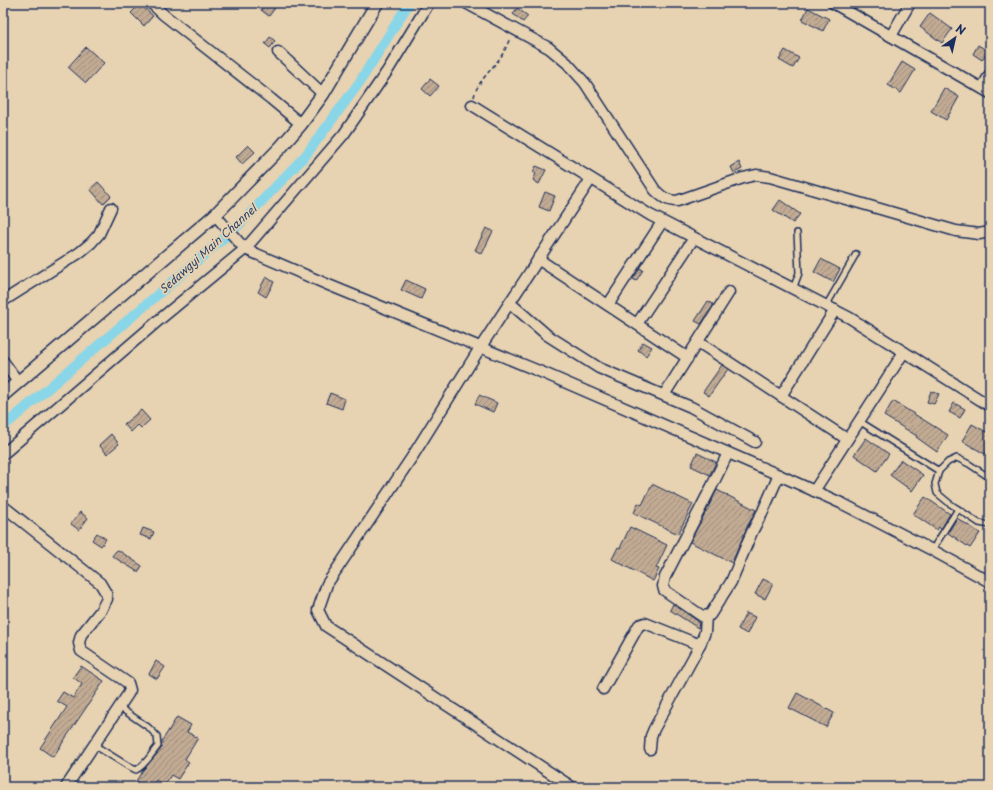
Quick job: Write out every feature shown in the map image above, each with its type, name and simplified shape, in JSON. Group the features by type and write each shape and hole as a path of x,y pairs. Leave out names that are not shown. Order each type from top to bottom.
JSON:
{"street":[{"path":"151,3 301,124"},
{"path":"3,395 218,218 254,175 301,124 323,94 377,3"},
{"path":"3,454 158,320 241,245 344,134 388,70 429,3"},
{"path":"466,3 549,48 567,63 585,83 655,190 669,201 677,202 743,178 756,175 956,231 979,234 990,232"},
{"path":"833,3 986,90 990,74"},
{"path":"891,36 910,3"},
{"path":"278,52 323,94"},
{"path":"472,104 662,222 850,318 990,406"},
{"path":"572,787 326,626 318,610 326,584 412,457 480,348 591,179"},
{"path":"3,301 79,253 91,243 99,234 111,208"},
{"path":"218,218 241,245 331,286 728,452 843,504 990,582"},
{"path":"608,305 662,222"},
{"path":"637,324 694,238"},
{"path":"538,259 688,358"},
{"path":"664,395 729,292"},
{"path":"510,303 547,335 599,368 691,407 755,442"},
{"path":"781,396 830,308"},
{"path":"698,342 847,440"},
{"path":"814,491 904,352"},
{"path":"3,362 18,382"},
{"path":"728,452 665,577 663,586 664,590 702,616 710,615 731,582 752,532 779,475"},
{"path":"3,506 100,583 106,593 107,599 101,610 81,635 79,643 81,651 128,683 130,690 66,787"},
{"path":"650,749 651,736 654,729 700,645 705,632 706,616"},
{"path":"603,688 639,625 642,623 645,622 661,628 700,645"}],"lane":[{"path":"793,289 800,273 796,233"},
{"path":"830,308 856,254"},
{"path":"859,421 939,471"},
{"path":"990,478 957,458 948,462 939,471 935,484 937,493 958,509 979,522 990,525"},
{"path":"932,550 958,509"},
{"path":"94,745 136,770 146,762 158,746 157,736 148,726 119,707"}],"path":[{"path":"472,104 475,92 502,54 514,28"}],"building":[{"path":"266,3 275,8 269,16 261,10"},
{"path":"140,4 153,16 144,26 131,13"},
{"path":"517,8 528,16 523,22 513,14"},
{"path":"808,8 829,19 823,31 802,20"},
{"path":"930,13 952,29 942,43 920,27"},
{"path":"270,37 275,41 270,48 265,44"},
{"path":"978,45 988,51 982,60 973,54"},
{"path":"86,47 104,63 86,83 68,67"},
{"path":"785,50 799,58 793,68 779,60"},
{"path":"902,62 915,70 901,93 888,85"},
{"path":"430,79 439,86 430,96 422,89"},
{"path":"944,88 959,97 946,120 931,111"},
{"path":"248,145 255,152 242,164 236,157"},
{"path":"739,162 742,169 734,173 731,167"},
{"path":"536,166 546,170 539,184 533,180 536,174 533,172"},
{"path":"98,182 111,196 103,204 90,189"},
{"path":"545,192 555,196 549,211 539,207"},
{"path":"780,200 800,214 793,223 773,210"},
{"path":"486,228 493,231 482,254 475,250"},
{"path":"821,259 840,269 833,282 814,272"},
{"path":"640,268 643,270 636,281 633,279"},
{"path":"266,277 274,282 266,297 258,292"},
{"path":"406,280 425,289 421,299 401,290"},
{"path":"708,301 713,304 713,306 701,324 695,321"},
{"path":"643,342 652,347 646,356 638,350"},
{"path":"722,365 728,369 709,396 703,392"},
{"path":"931,391 939,394 934,404 927,402"},
{"path":"330,393 345,399 342,409 326,403"},
{"path":"479,395 497,403 493,412 475,404"},
{"path":"893,401 948,435 937,452 916,437 917,436 884,416"},
{"path":"954,403 965,409 960,418 949,412"},
{"path":"141,410 150,420 141,428 138,425 131,432 124,424"},
{"path":"972,424 990,434 990,445 985,454 962,441"},
{"path":"111,434 119,444 107,454 99,445"},
{"path":"866,438 889,454 877,471 854,455"},
{"path":"697,453 716,462 710,475 691,466"},
{"path":"901,460 923,475 912,491 890,475"},
{"path":"652,484 693,504 678,534 634,513 638,503 642,505"},
{"path":"717,490 756,510 746,529 732,563 690,542"},
{"path":"925,497 950,514 941,529 939,527 937,530 913,514"},
{"path":"80,512 88,518 79,530 71,524"},
{"path":"957,518 980,533 970,548 948,533"},
{"path":"630,527 667,545 656,568 659,569 653,581 612,559 618,547 620,548"},
{"path":"143,528 154,532 151,539 140,535"},
{"path":"97,533 106,539 101,546 92,540"},
{"path":"118,550 142,566 138,572 112,556"},
{"path":"763,579 773,584 765,599 755,594"},
{"path":"673,604 699,622 698,628 670,610"},
{"path":"746,613 755,617 747,634 738,629"},
{"path":"156,661 165,667 157,679 149,674"},
{"path":"81,666 104,681 53,757 40,748 67,707 57,701 63,692 73,698 82,684 73,677"},
{"path":"797,693 834,713 826,727 789,708"},
{"path":"177,717 191,725 187,732 198,738 185,759 189,762 178,779 171,775 164,786 156,780 152,787 146,787 136,781 143,770 161,749 162,741"}],"waterway":[{"name":"Sedawgyi Main Channel","path":"3,427 239,225 306,155 359,83 409,3"}]}
